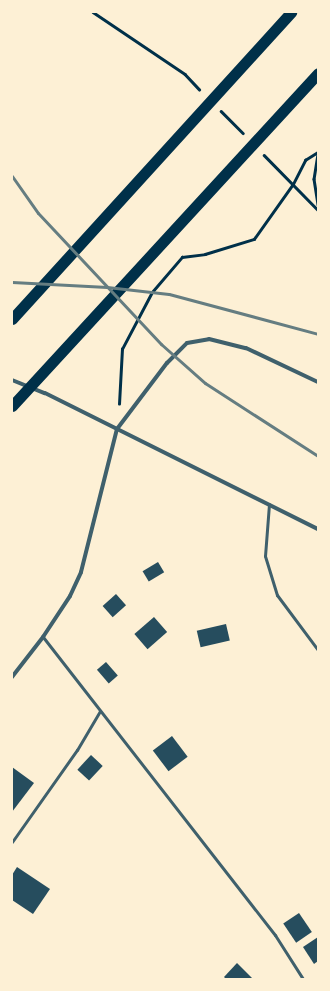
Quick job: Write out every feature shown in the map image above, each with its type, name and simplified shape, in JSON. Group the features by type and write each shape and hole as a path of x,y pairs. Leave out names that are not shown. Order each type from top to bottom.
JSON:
{"highway":[{"path":"12,319 291,12"},
{"path":"12,406 318,73"}],"street":[{"path":"12,677 43,637 70,596 81,572 117,429 166,363 187,344 209,339 246,348 318,382"},
{"path":"12,380 117,429 318,529"}],"lane":[{"path":"269,504 266,556 276,595 318,650"},
{"path":"43,637 275,935 303,979"},
{"path":"12,842 77,750 100,711"}],"path":[{"path":"318,153 314,179 318,205"},
{"path":"117,429 122,349 152,292 182,257 205,254 254,239 293,184 305,160 318,153"}],"building":[{"path":"158,562 164,572 149,582 143,571"},
{"path":"116,594 126,605 113,617 103,606"},
{"path":"154,617 167,632 147,649 134,634"},
{"path":"226,624 230,641 201,647 197,631"},
{"path":"106,662 118,676 109,683 97,670"},
{"path":"172,736 188,757 168,771 153,750"},
{"path":"91,755 103,766 89,781 77,770"},
{"path":"12,767 34,783 12,812"},
{"path":"17,867 50,889 33,914 12,900 12,875"},
{"path":"299,913 312,932 296,943 283,924"},
{"path":"318,937 318,961 314,964 303,947"},
{"path":"237,963 253,979 226,979 224,977"}],"railway":[{"path":"12,176 38,213 161,344 205,383 318,456"},
{"path":"12,282 107,287 169,294 318,334"}]}
